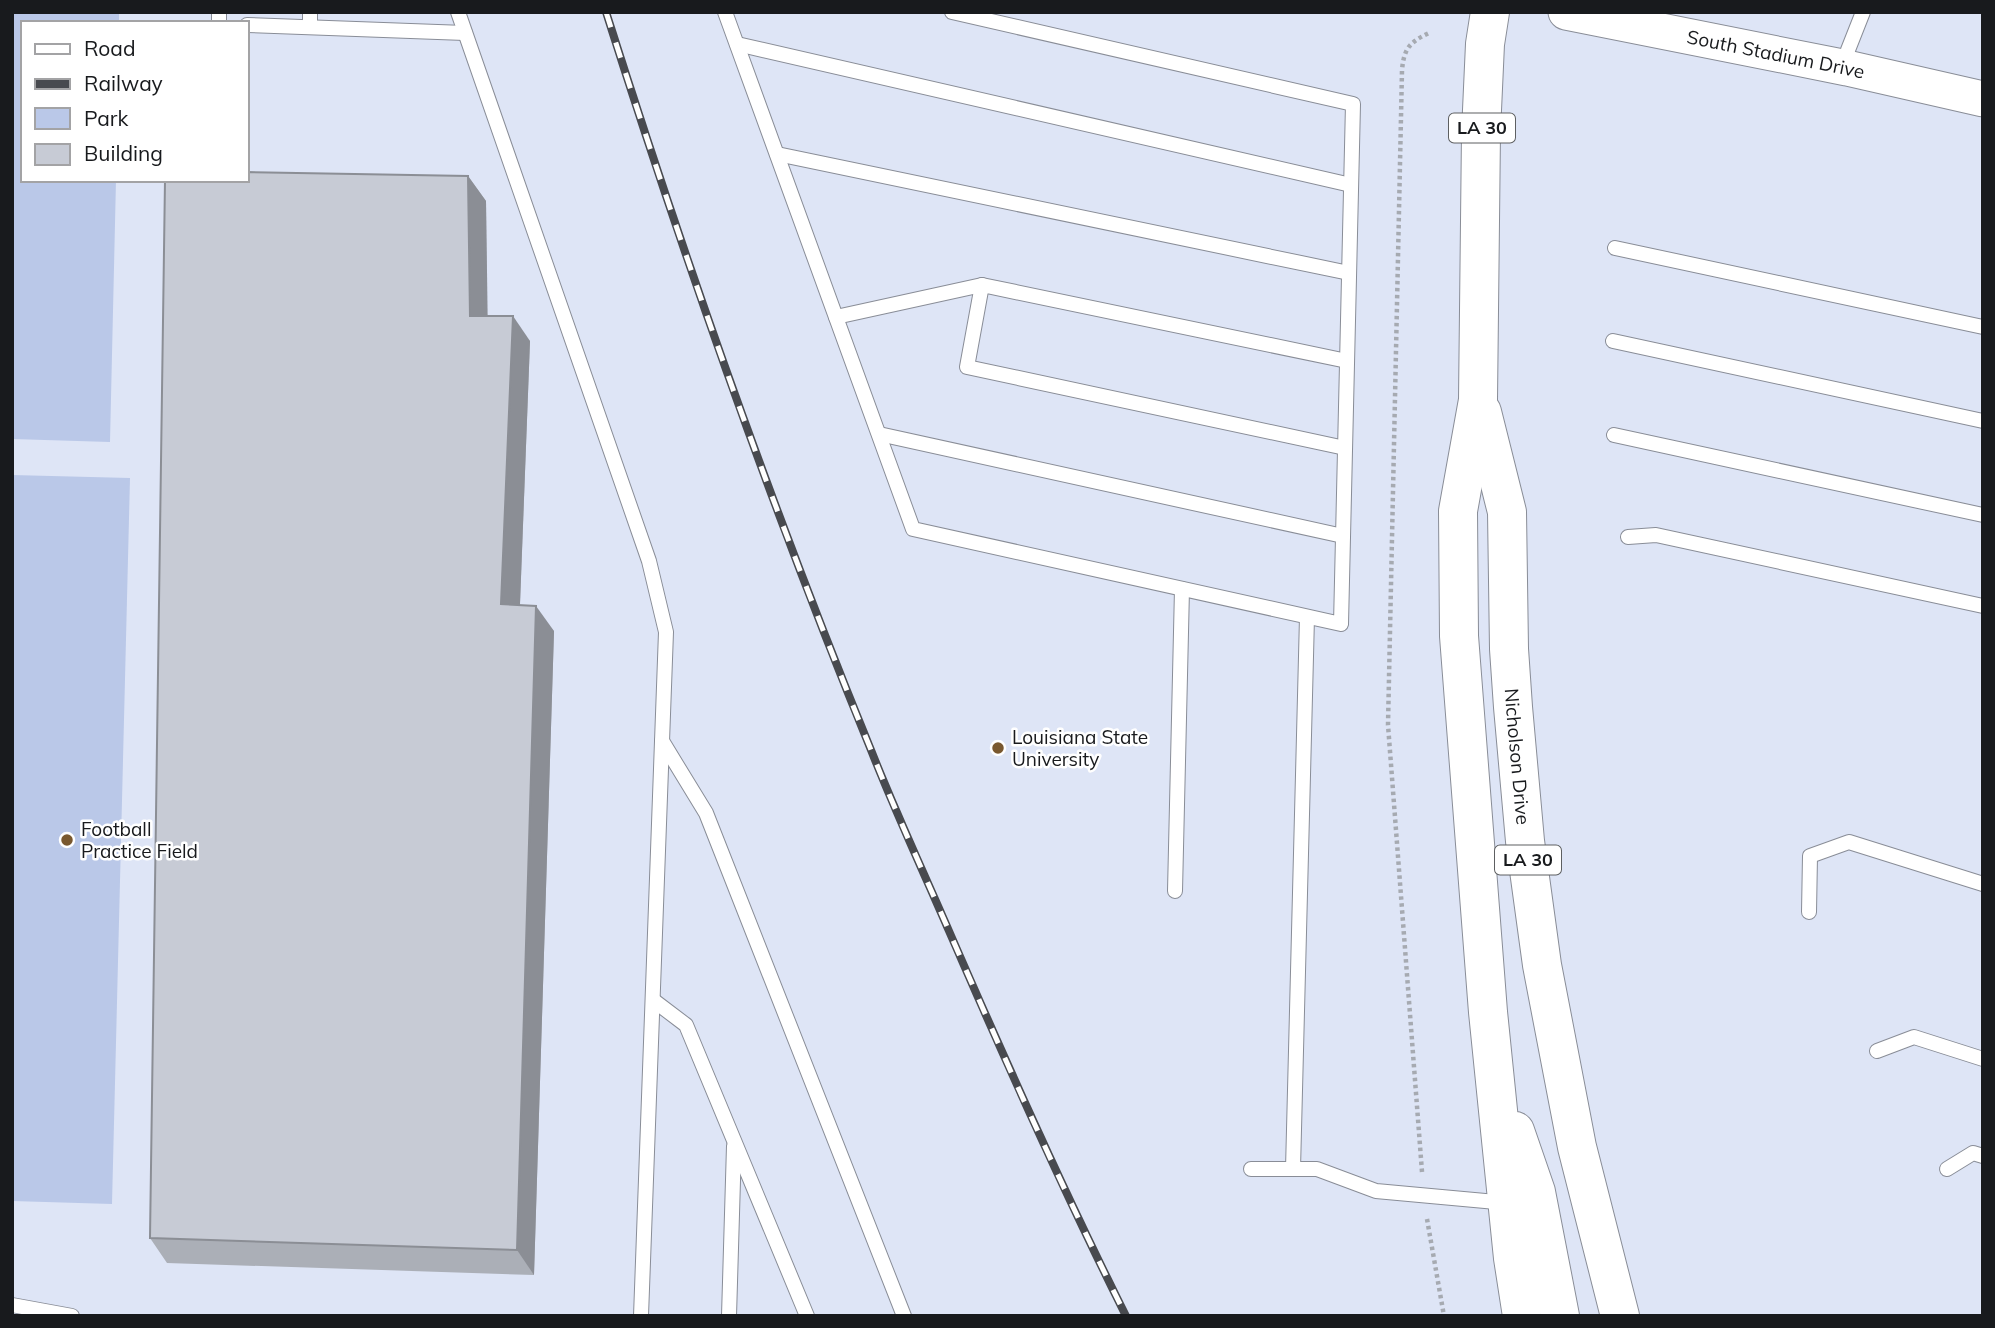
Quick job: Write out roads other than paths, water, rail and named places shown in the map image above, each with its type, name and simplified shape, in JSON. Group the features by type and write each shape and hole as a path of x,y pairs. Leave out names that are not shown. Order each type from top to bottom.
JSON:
{"main road":[{"name":"Nicholson Drive","path":"1490,12 1485,44 1481,132 1478,400 1458,511 1460,636 1495,1073 1522,1316"},
{"name":"Nicholson Drive","path":"1478,400 1507,512 1508,637 1513,707 1525,841 1542,965 1577,1147 1620,1316"},
{"path":"1495,1073 1536,1192 1560,1316"}],"street":[{"name":"South Stadium Drive","path":"1566,12 1847,68 1983,99"}],"lane":[{"path":"310,12 310,27"},
{"path":"458,12 649,561 666,632 641,1316"},
{"path":"725,12 913,529 1342,624 1353,104 952,12"},
{"path":"1847,68 1848,50 1863,12"},
{"path":"248,25 465,33"},
{"path":"737,44 1352,186"},
{"path":"777,154 1349,272"},
{"path":"1615,248 1983,327"},
{"path":"836,317 982,285 1348,361"},
{"path":"982,285 967,366 1345,448"},
{"path":"1613,341 1983,421"},
{"path":"879,434 1343,536"},
{"path":"1614,435 1983,514"},
{"path":"1628,537 1656,535 1983,606"},
{"path":"1174,891 1182,589"},
{"path":"1293,1169 1307,617"},
{"path":"662,740 706,813 904,1316"},
{"path":"1809,912 1810,856 1849,842 1983,884"},
{"path":"653,1000 686,1025 807,1316"},
{"path":"1877,1051 1914,1037 1983,1059"},
{"path":"729,1316 734,1140"},
{"path":"1947,1169 1973,1153 1983,1156"},
{"path":"1251,1169 1317,1169 1376,1191 1508,1203"},
{"path":"12,1305 72,1316"}],"railway":[{"path":"606,12 731,384 834,659 890,796 991,1028 1126,1316"}],"place":[{"name":"Louisiana State University","path":"998,748"},
{"name":"Football Practice Field","path":"67,840"}]}
